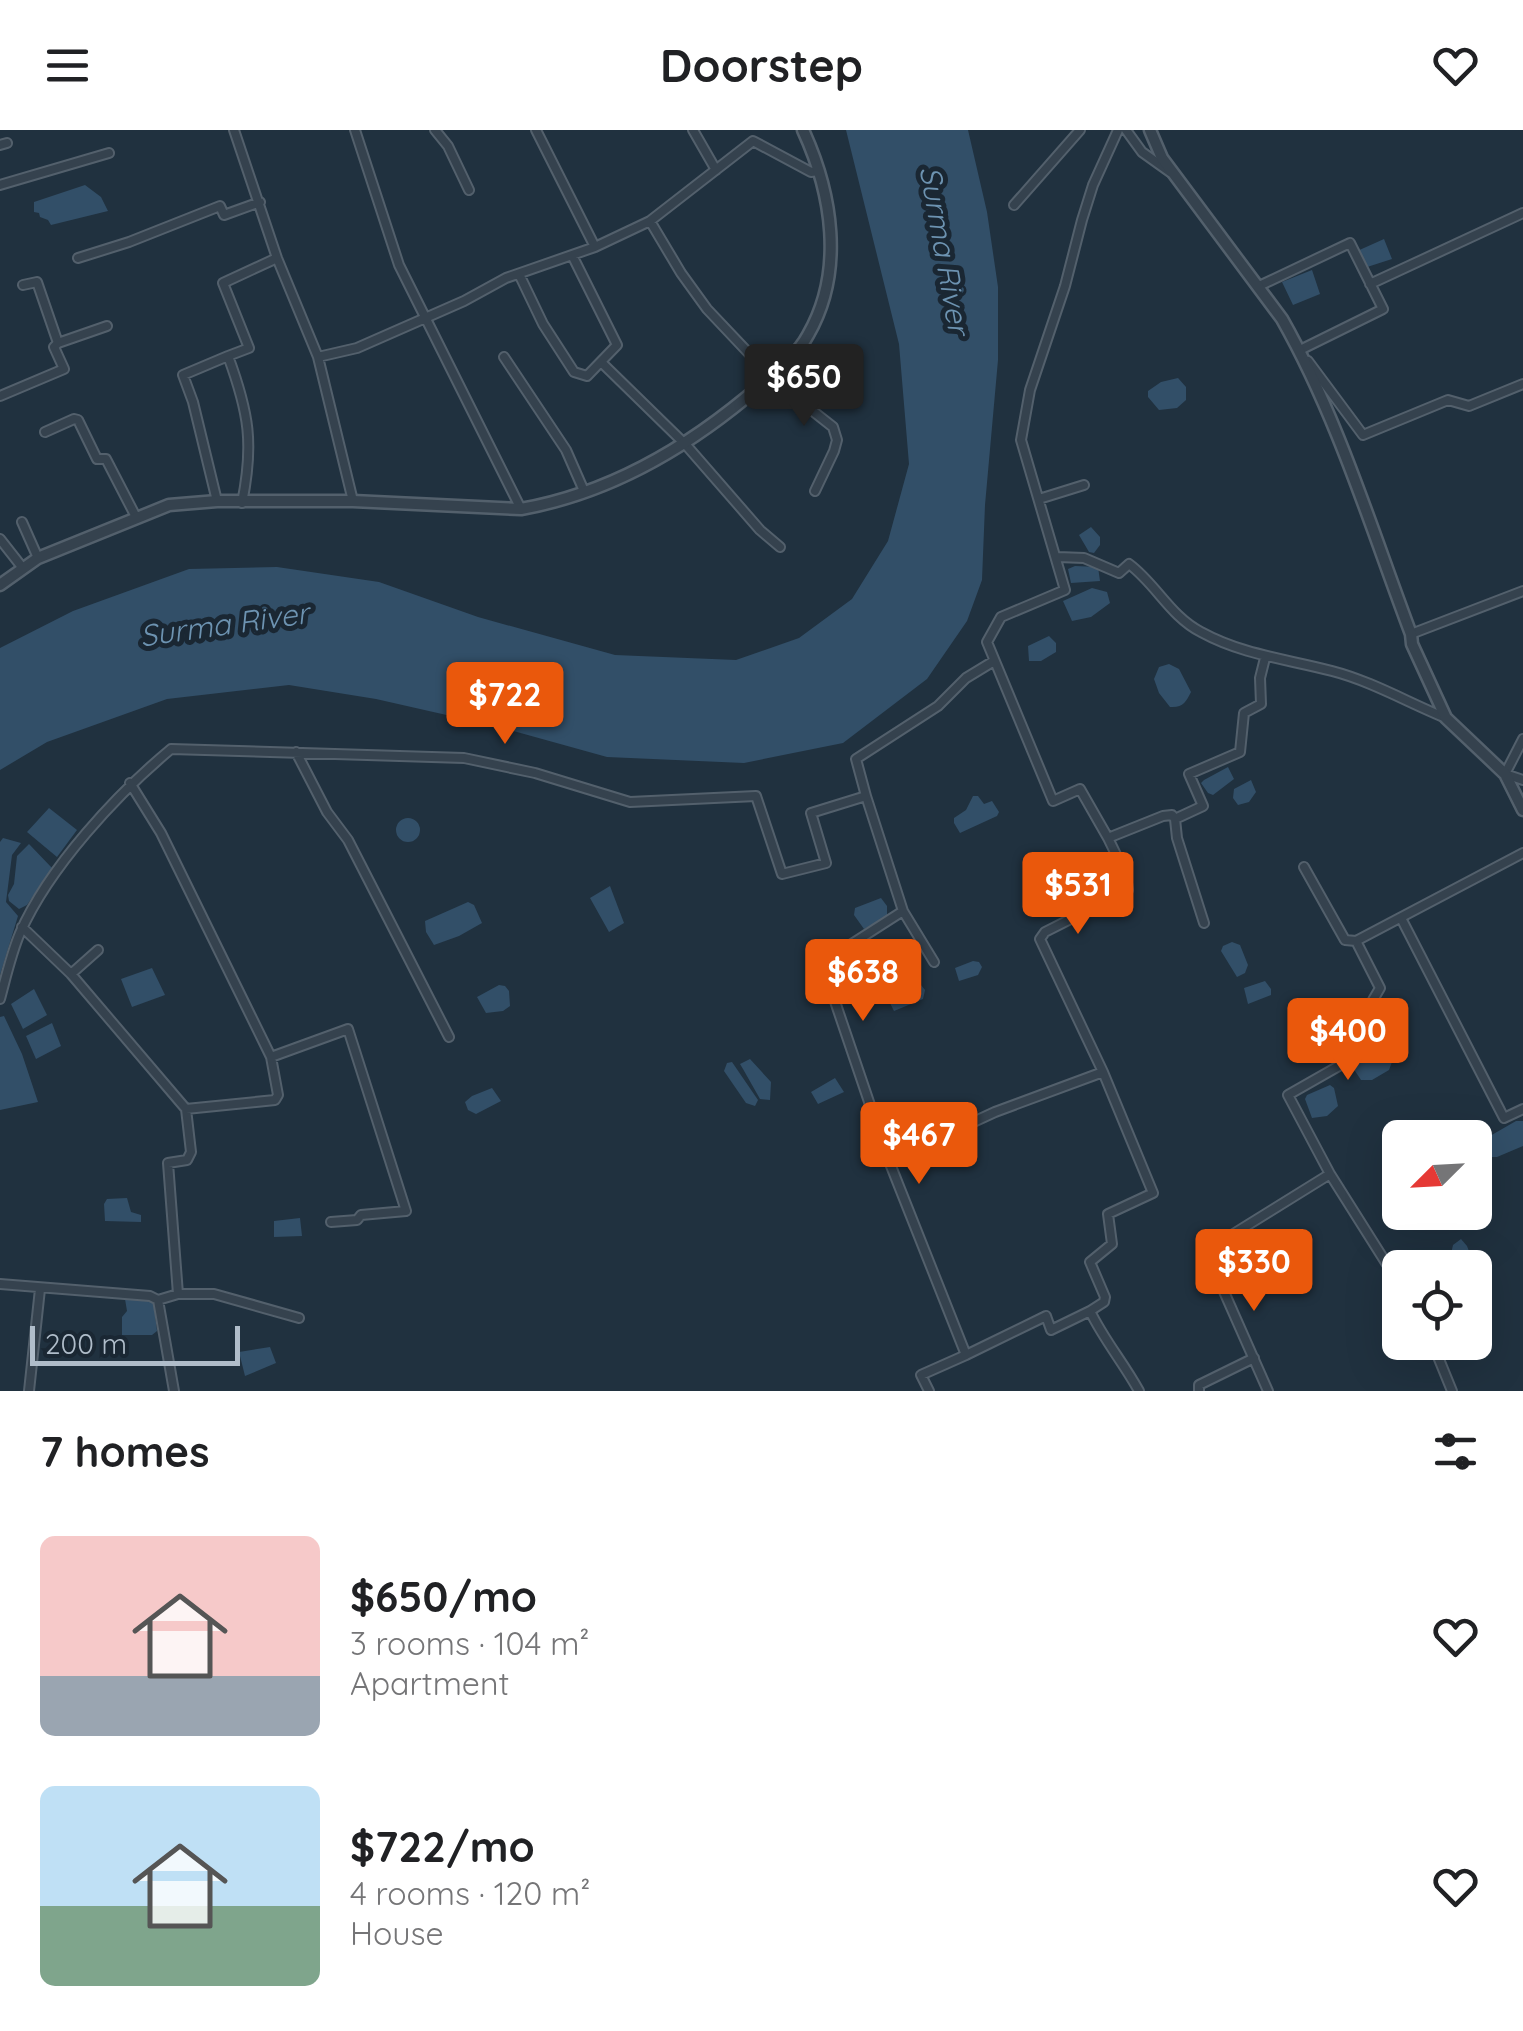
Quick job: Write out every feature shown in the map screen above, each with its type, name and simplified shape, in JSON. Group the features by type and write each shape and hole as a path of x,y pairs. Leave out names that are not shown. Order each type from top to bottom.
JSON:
{"street":[{"path":"234,130 277,258 318,357 353,500"},
{"path":"355,130 392,247 521,509"},
{"path":"434,130 448,146 469,190"},
{"path":"536,130 594,247"},
{"path":"693,130 716,170"},
{"path":"0,585 38,558 168,505 353,500 521,509 584,491 686,445 771,376 808,336 826,284 831,226 828,197 803,130"},
{"path":"1014,205 1080,130"},
{"path":"929,1391 922,1375 1046,1316 1051,1330 1090,1312 1105,1297 1090,1262 1112,1244 1108,1214 1153,1193 1103,1072 1040,938 1128,890 1126,875 1080,789 1053,801 987,642 1001,617 1065,590 1021,440 1030,390 1093,185 1118,130"},
{"path":"1126,130 1155,165 1174,174"},
{"path":"1150,130 1162,158 1258,286 1362,436 1448,400 1469,406 1523,384"},
{"path":"318,357 358,348 519,274 572,256 650,221 756,140 811,172 819,172"},
{"path":"0,185 109,153"},
{"path":"78,258 220,206 224,214 260,202"},
{"path":"1370,284 1523,213"},
{"path":"650,221 707,309 771,376 833,427 834,451 815,491"},
{"path":"1258,286 1350,243 1383,309 1299,348"},
{"path":"519,274 543,324 577,375 587,376 616,348 616,340 572,256"},
{"path":"218,501 193,402 182,378 185,373 249,348 222,282 277,258"},
{"path":"23,284 37,282 58,344"},
{"path":"0,396 64,368 54,347 58,344 107,326"},
{"path":"1299,348 1337,436 1412,644 1446,718"},
{"path":"228,356 244,397 250,436 250,463 242,503"},
{"path":"504,357 566,450 584,491"},
{"path":"602,363 686,445 760,530 780,547"},
{"path":"46,432 78,420 97,459 106,459 122,484 136,518"},
{"path":"1039,499 1084,485"},
{"path":"22,522 38,558"},
{"path":"0,539 22,567"},
{"path":"1058,557 1084,558 1119,573 1129,564 1155,587 1180,619 1201,632 1265,658 1336,672 1446,718 1505,774 1523,810"},
{"path":"1411,634 1523,590"},
{"path":"1175,820 1204,806 1189,774 1240,752 1244,713 1261,704 1260,678 1265,658"},
{"path":"934,962 903,911 856,759 938,706 966,678 994,661"},
{"path":"1505,774 1523,739"},
{"path":"0,999 22,927 58,867 130,784 171,749 464,758 534,773 630,802 756,796 782,874 826,862 811,813 866,796"},
{"path":"296,752 348,840 449,1037"},
{"path":"1505,774 1523,780"},
{"path":"130,784 162,833 271,1058 278,1095 276,1100 186,1109"},
{"path":"1108,838 1172,815 1204,922"},
{"path":"1304,867 1346,940 1356,942 1523,852"},
{"path":"903,911 822,963 889,1161 966,1355"},
{"path":"1401,918 1504,1118 1523,1110"},
{"path":"22,927 71,974 186,1109 192,1152 187,1160 168,1163 178,1294"},
{"path":"1356,942 1380,988 1374,1000 1388,1038 1288,1095 1330,1174 1382,1256"},
{"path":"71,974 98,950"},
{"path":"271,1058 348,1030 406,1212 330,1222"},
{"path":"889,1161 995,1112 1103,1072"},
{"path":"1268,1391 1206,1251 1330,1174"},
{"path":"0,1284 150,1296 158,1300 178,1294 214,1294 299,1318"},
{"path":"28,1391 40,1289"},
{"path":"158,1300 174,1391"},
{"path":"1090,1312 1105,1343 1115,1349 1139,1391"},
{"path":"1199,1391 1199,1385 1254,1358"},
{"path":"1439,1360 1452,1391"}],"water":[{"name":"Surma River","path":"846,130 968,130 987,212 998,287 998,360 982,580 967,621 927,679 843,743 744,763 607,757 376,699 289,685 167,699 47,742 0,770 0,648 73,611 189,569 277,567 379,582 478,617 615,655 736,660 799,638 852,599 888,541 909,464 899,344"},
{"path":"85,185 101,197 108,211 51,225 34,212 34,202"},
{"path":"1384,239 1392,259 1364,268 1355,252"},
{"path":"1312,270 1320,294 1293,305 1282,282"},
{"path":"1178,378 1186,387 1186,400 1177,408 1159,410 1148,397 1148,391 1161,382"},
{"path":"1091,527 1100,537 1094,553 1089,552 1079,535"},
{"path":"1098,567 1100,581 1071,583 1068,569"},
{"path":"1092,588 1107,592 1110,603 1091,617 1072,621 1063,601"},
{"path":"1049,636 1056,643 1056,652 1041,661 1029,661 1028,646"},
{"path":"1169,664 1179,669 1191,692 1186,701 1170,707 1154,679 1159,667"},
{"path":"1228,767 1234,779 1213,795 1208,793 1201,783"},
{"path":"1251,780 1256,792 1249,802 1238,805 1233,798 1234,789"},
{"path":"973,796 984,804 992,801 999,812 960,833 954,818 966,810"},
{"path":"49,808 77,830 57,857 27,832"},
{"path":"408,818 417,821 417,839 408,842 399,839 396,830 399,821"},
{"path":"3,838 21,843 12,855 6,902 18,916 0,975 0,842"},
{"path":"29,844 52,868 27,905 19,909 8,895 14,884 17,856"},
{"path":"610,886 624,923 609,932 590,898"},
{"path":"881,898 887,906 887,917 864,929 854,915 855,908"},
{"path":"468,902 474,905 482,923 434,945 425,921"},
{"path":"1232,942 1240,945 1248,965 1245,973 1237,977 1221,951"},
{"path":"973,961 982,967 978,975 959,981 955,968"},
{"path":"152,968 165,995 132,1007 121,979"},
{"path":"917,980 925,990 923,999 894,1011 887,997"},
{"path":"1265,981 1271,995 1248,1004 1244,988"},
{"path":"499,985 509,991 510,1006 486,1013 477,997"},
{"path":"34,989 47,1015 23,1029 11,1004"},
{"path":"4,1016 38,1102 0,1110 0,1017"},
{"path":"52,1023 61,1046 36,1059 26,1036"},
{"path":"1386,1049 1392,1062 1389,1070 1372,1080 1361,1080 1354,1063"},
{"path":"750,1059 771,1082 770,1100 760,1099 740,1064"},
{"path":"732,1062 758,1100 755,1106 746,1103 724,1071 727,1063"},
{"path":"835,1078 844,1092 818,1104 811,1092"},
{"path":"1330,1085 1338,1106 1327,1116 1312,1118 1307,1095"},
{"path":"492,1088 501,1101 476,1114 468,1110 465,1102"},
{"path":"1523,1121 1523,1146 1492,1157 1492,1135"},
{"path":"127,1198 131,1212 141,1215 141,1222 105,1221 107,1199"},
{"path":"300,1218 302,1236 274,1237 274,1221"},
{"path":"1461,1239 1469,1250 1452,1250"},
{"path":"153,1298 157,1331 152,1335 122,1335 125,1299"},
{"path":"270,1347 276,1363 245,1376 239,1352"}]}
